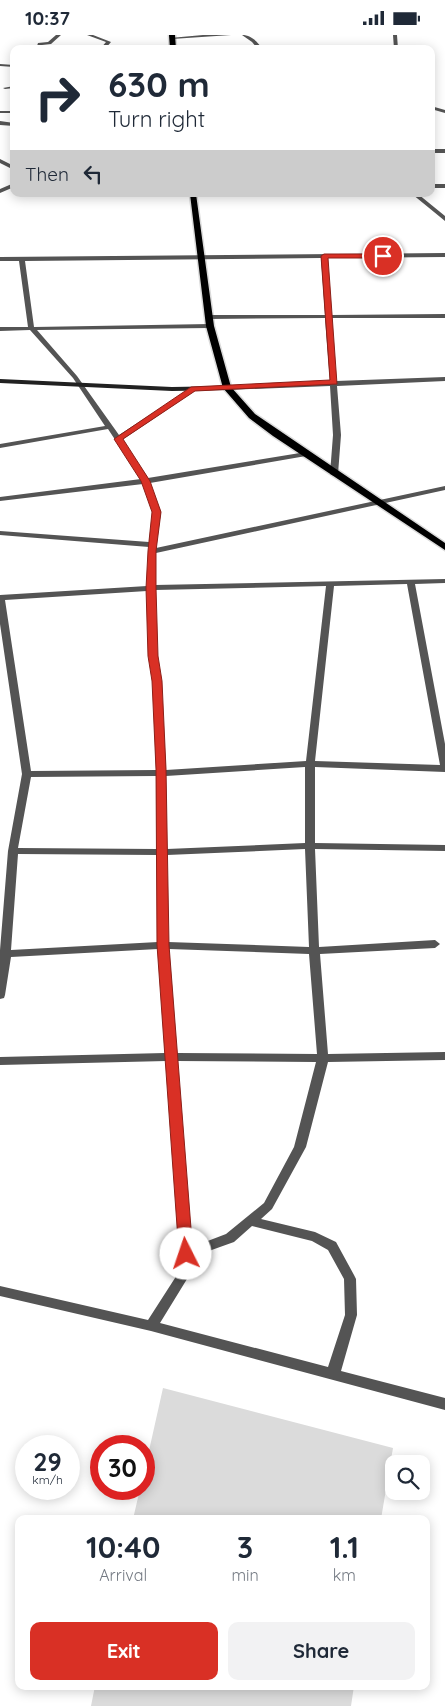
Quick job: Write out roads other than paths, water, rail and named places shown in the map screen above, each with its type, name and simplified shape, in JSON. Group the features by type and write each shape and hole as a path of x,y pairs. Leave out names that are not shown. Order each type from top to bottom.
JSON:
{"main road":[{"path":"193,197 210,326 226,388 252,416 334,474 445,547"}],"street":[{"path":"44,45 59,35"},
{"path":"89,35 109,42 106,45"},
{"path":"172,37 229,35"},
{"path":"244,35 258,45"},
{"path":"39,45 41,38"},
{"path":"4,87 10,87"},
{"path":"419,197 445,219"},
{"path":"0,259 202,256 443,257"},
{"path":"324,256 337,435 334,474"},
{"path":"22,259 30,328 81,385 110,427 146,481 157,512 152,548 151,588 153,656 157,681 161,773 163,945 173,1057 186,1254 181,1279 151,1326"},
{"path":"209,317 445,316"},
{"path":"0,329 210,326"},
{"path":"0,381 194,389 445,379"},
{"path":"118,439 194,389"},
{"path":"0,446 110,427"},
{"path":"0,499 146,481 306,454"},
{"path":"0,533 152,548 445,488"},
{"path":"0,995 12,851 27,774 0,598 151,588 445,581"},
{"path":"27,774 161,773 310,764 445,768 411,582"},
{"path":"186,1254 230,1238 268,1206 300,1147 323,1058 314,951 310,846 310,764 330,583"},
{"path":"12,851 162,852 310,846 445,848"},
{"path":"3,954 163,945 314,951 435,944"},
{"path":"0,1061 173,1057 323,1058 445,1056"},
{"path":"250,1221 315,1237 332,1246 350,1279 351,1315 333,1374"},
{"path":"0,1291 151,1326 445,1404"}]}
